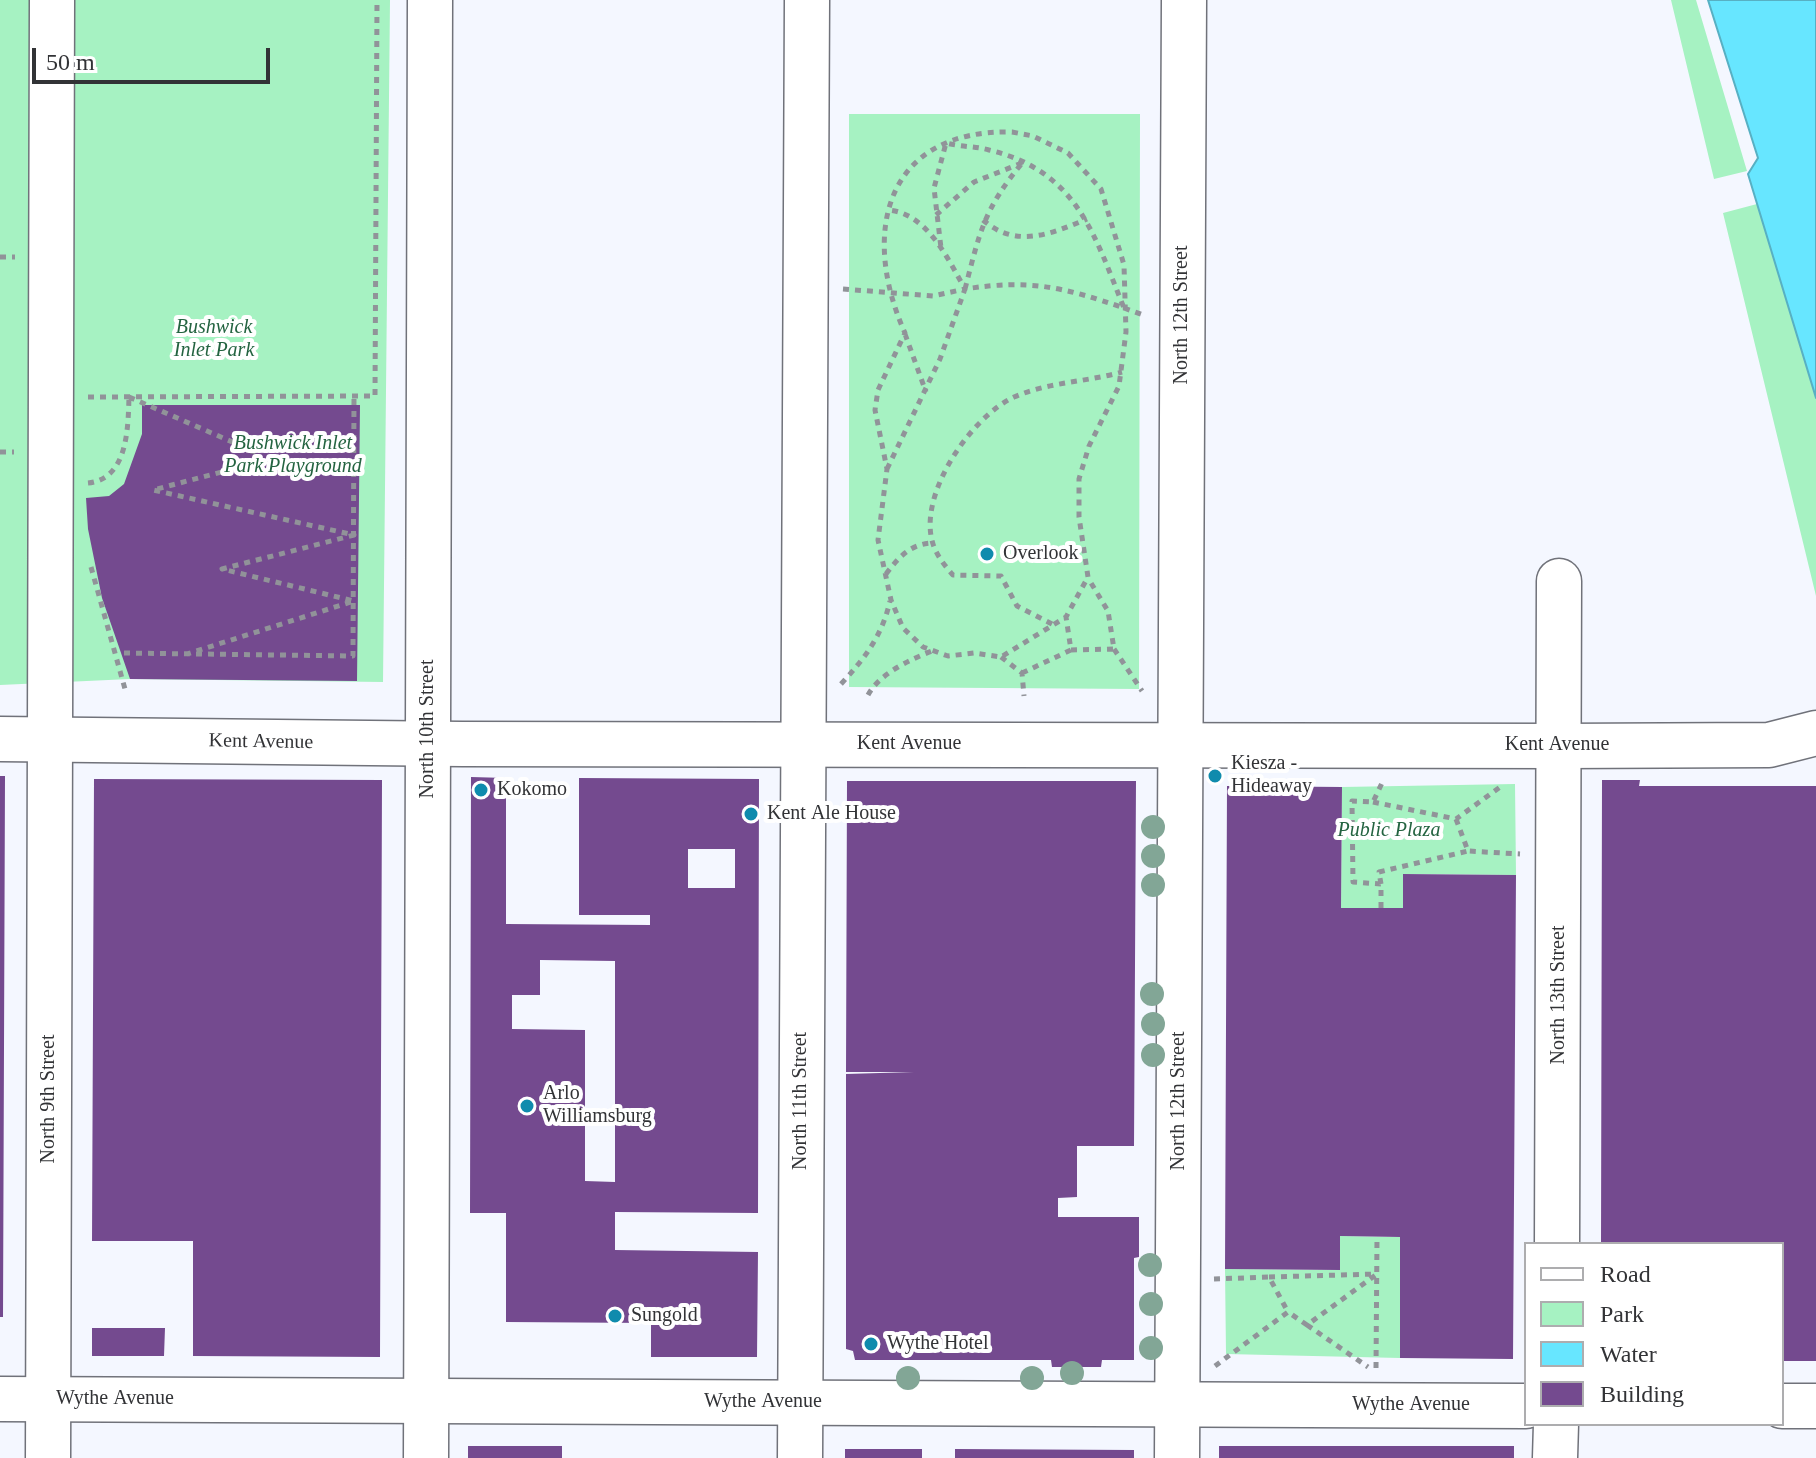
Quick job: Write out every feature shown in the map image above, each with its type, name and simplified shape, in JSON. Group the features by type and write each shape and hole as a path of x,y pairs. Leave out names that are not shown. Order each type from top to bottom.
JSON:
{"street":[{"name":"North 9th Street","path":"48,1458 52,0"},
{"name":"North 10th Street","path":"426,1458 430,0"},
{"name":"North 11th Street","path":"800,1458 807,0"},
{"name":"North 12th Street","path":"1177,1458 1184,0"},
{"name":"North 13th Street","path":"1557,1242 1559,581"},
{"name":"Kent Avenue","path":"0,739 427,744 1560,746 1769,745 1816,733"},
{"name":"Wythe Avenue","path":"0,1399 1524,1406"},
{"path":"1784,1406 1816,1406"},
{"path":"1555,1458 1556,1426"}],"path":[{"path":"51,398 375,396 377,0"},
{"path":"926,392 889,291 882,242 893,193 914,164 946,143 976,133 1012,132 1054,145 1082,166 1101,189 1124,265 1122,372 1119,386 1089,446 1079,479 1079,517 1088,577 1108,611 1114,649 1149,697"},
{"path":"946,143 988,149 1023,162 1044,172 1068,192 1087,219 1124,308"},
{"path":"941,248 934,188 946,143"},
{"path":"936,216 974,182 1023,162"},
{"path":"887,469 926,392 965,289 983,220 1002,187 1023,162"},
{"path":"888,210 911,218 941,248 965,289"},
{"path":"983,220 998,233 1020,236 1048,235 1087,219"},
{"path":"843,289 933,296 1008,282 1064,287 1152,318"},
{"path":"905,333 878,390 875,410 887,469 878,540 891,600 903,628 923,647 948,656 974,653 1001,657 1022,673 1024,696"},
{"path":"1052,624 1017,606 1001,576 953,575 932,543 937,492 950,458 980,421 1010,399 1031,391 1122,372"},
{"path":"124,653 353,656 354,396"},
{"path":"51,486 97,482 111,474 121,461 129,397"},
{"path":"129,397 253,451 252,464 153,490 354,535"},
{"path":"354,535 222,569 354,601"},
{"path":"885,575 901,556 921,543 932,543"},
{"path":"88,558 125,689"},
{"path":"1001,657 1066,617 1088,577"},
{"path":"839,686 869,654 885,623 891,600"},
{"path":"187,654 354,601"},
{"path":"1066,617 1071,650"},
{"path":"1022,673 1071,650 1114,649"},
{"path":"868,695 872,687 910,660 933,651"},
{"path":"1373,802 1384,778"},
{"path":"1381,884 1353,882 1352,801 1373,802 1456,819 1510,780"},
{"path":"1456,819 1468,851"},
{"path":"1381,908 1379,872 1468,851 1523,854"},
{"path":"1269,1277 1288,1312 1376,1372 1377,1237"},
{"path":"1213,1279 1377,1274"},
{"path":"1307,1325 1377,1274"},
{"path":"1214,1367 1288,1312"}],"green space":[{"name":"Bushwick Inlet Park","path":"0,0 390,0 383,682 130,679 0,685"},
{"path":"1671,0 1696,0 1747,171 1714,179"},
{"path":"849,114 1140,114 1139,689 849,687"},
{"path":"1757,204 1816,398 1816,596 1723,213"},
{"name":"Public Plaza","path":"1515,784 1516,875 1404,874 1403,908 1341,908 1342,787"},
{"path":"1340,1236 1400,1237 1400,1358 1226,1354 1225,1269 1340,1270"}],"water":[{"path":"1708,0 1816,0 1816,398 1748,174 1758,158"}],"building":[{"path":"142,405 360,405 357,681 130,679 102,598 88,529 86,498 109,496 124,484 142,434"},
{"path":"0,776 5,776 3,1317 0,1317"},
{"path":"471,777 506,778 506,924 650,925 650,915 579,915 579,778 759,779 758,1213 615,1212 615,1250 758,1252 757,1357 651,1357 651,1323 506,1322 506,1213 470,1213","holes":["688,849 735,849 735,888 688,888","540,960 615,961 615,1182 585,1181 585,1030 512,1029 512,995 540,995"]},
{"path":"94,779 382,780 380,1357 193,1356 193,1241 92,1241"},
{"path":"1602,780 1640,780 1639,786 1816,786 1816,1361 1784,1361 1784,1242 1601,1242"},
{"path":"847,781 1136,781 1134,1146 1077,1146 1077,1197 1058,1198 1058,1217 1139,1217 1139,1257 1134,1258 1134,1360 1102,1360 1101,1367 1052,1367 1051,1360 855,1360 853,1351 846,1349 846,1074 914,1072 846,1072"},
{"path":"1227,786 1342,787 1341,908 1403,908 1403,874 1516,875 1513,1359 1400,1358 1400,1237 1340,1236 1340,1270 1225,1269"},
{"path":"92,1328 165,1328 164,1356 92,1356"},
{"path":"468,1446 562,1446 562,1458 468,1458"},
{"path":"1219,1446 1514,1446 1514,1458 1219,1458"},
{"path":"845,1449 922,1449 922,1458 845,1458"},
{"path":"955,1449 1134,1450 1134,1458 955,1458"}],"place":[{"name":"Overlook","path":"987,554"},
{"name":"Kiesza - Hideaway","path":"1215,776"},
{"name":"Kokomo","path":"481,790"},
{"name":"Kent Ale House","path":"751,814"},
{"name":"Arlo Williamsburg","path":"527,1106"},
{"name":"Sungold","path":"615,1316"},
{"name":"Wythe Hotel","path":"871,1344"}],"park label":[{"name":"Bushwick Inlet Park Playground","path":"293,456"}]}
